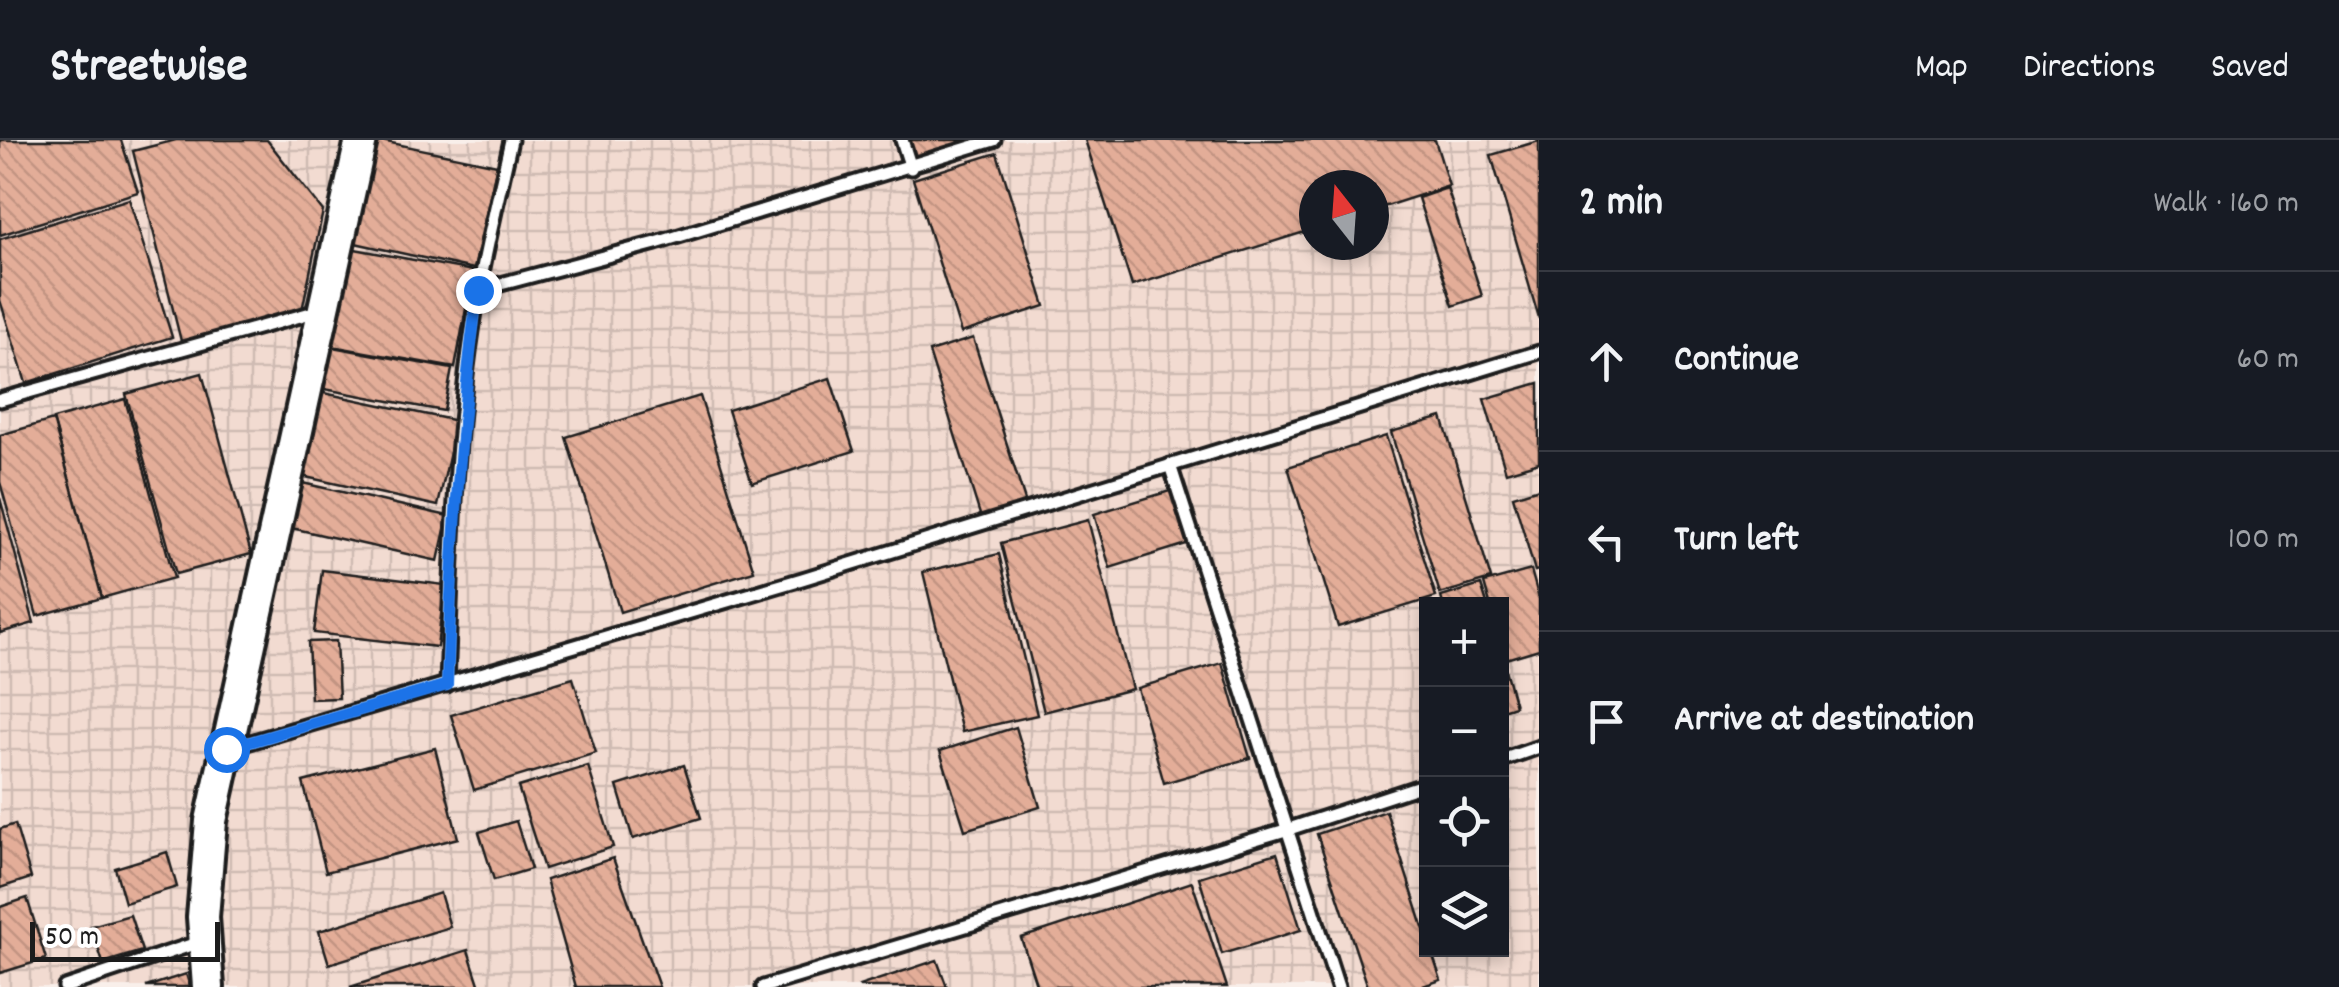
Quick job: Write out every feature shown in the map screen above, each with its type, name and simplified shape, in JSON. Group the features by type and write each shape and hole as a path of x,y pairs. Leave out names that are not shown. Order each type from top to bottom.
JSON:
{"street":[{"path":"208,987 204,877 211,821 360,140"}],"lane":[{"path":"447,685 452,542 466,374 478,290 511,140"},
{"path":"902,140 911,168"},
{"path":"478,290 656,243 994,140"},
{"path":"0,400 322,310"},
{"path":"226,749 1539,352"},
{"path":"1170,465 1338,987"},
{"path":"1509,758 1539,747"},
{"path":"763,987 1419,786"},
{"path":"64,987 204,941"}],"shaded area":[{"path":"0,140 1539,140 1539,987 0,987"}],"building":[{"path":"0,140 121,140 138,192 0,235"},
{"path":"176,140 267,140 323,211 301,315 182,345 133,151"},
{"path":"377,140 497,165 474,269 355,243"},
{"path":"908,140 983,140 915,162"},
{"path":"1085,140 1435,140 1449,186 1389,205 1389,170 1299,170 1299,234 1132,286"},
{"path":"1539,141 1539,319 1491,155"},
{"path":"997,153 1045,306 961,333 913,179"},
{"path":"1447,188 1482,296 1453,306 1418,198"},
{"path":"129,199 172,337 26,383 0,300 0,239"},
{"path":"344,247 473,271 455,368 326,345"},
{"path":"973,338 1027,507 982,521 929,352"},
{"path":"327,346 452,369 444,411 319,388"},
{"path":"202,373 251,554 176,574 126,394"},
{"path":"830,378 854,451 752,483 728,410"},
{"path":"1539,383 1539,462 1506,472 1484,399"},
{"path":"319,392 457,421 438,506 301,476"},
{"path":"700,396 754,571 620,612 566,437"},
{"path":"125,399 174,578 102,598 53,419"},
{"path":"1442,417 1491,579 1440,594 1391,432"},
{"path":"53,420 102,598 37,616 0,482 0,435"},
{"path":"1386,436 1436,597 1419,597 1419,602 1338,627 1288,467"},
{"path":"298,482 448,516 438,561 287,527"},
{"path":"1539,488 1539,570 1535,571 1513,496"},
{"path":"1173,490 1190,543 1110,568 1094,514"},
{"path":"0,498 34,623 0,633"},
{"path":"1088,520 1132,689 1044,712 1001,543"},
{"path":"999,554 1037,715 962,732 923,572"},
{"path":"322,570 445,585 437,647 314,633"},
{"path":"1531,570 1539,599 1539,649 1509,658 1509,597 1488,597 1484,583"},
{"path":"1481,585 1485,597 1441,597"},
{"path":"336,641 339,698 311,699 308,642"},
{"path":"1222,663 1250,758 1164,783 1137,688"},
{"path":"573,678 596,753 474,790 451,715"},
{"path":"1509,684 1515,706 1509,708"},
{"path":"1016,727 1040,807 965,830 940,751"},
{"path":"435,748 458,838 326,872 303,782"},
{"path":"684,765 701,818 633,839 617,786"},
{"path":"588,766 613,847 544,869 518,787"},
{"path":"1386,811 1419,914 1419,957 1433,957 1441,980 1420,987 1368,987 1317,834"},
{"path":"516,821 531,869 494,880 479,832"},
{"path":"15,824 31,878 0,888 0,829"},
{"path":"167,852 177,887 125,903 115,868"},
{"path":"1277,853 1301,930 1222,954 1199,877"},
{"path":"613,858 659,987 576,987 546,880"},
{"path":"1192,882 1227,987 1037,987 1021,938"},
{"path":"440,893 450,927 329,964 319,931"},
{"path":"27,898 46,959 0,973 0,907"},
{"path":"130,915 142,951 103,963 91,926"},
{"path":"468,950 480,987 350,987"},
{"path":"937,960 947,987 859,986"},
{"path":"186,974 190,987 146,987"}],"route":[{"path":"226,749 447,685 452,542 466,374 478,290"}]}
